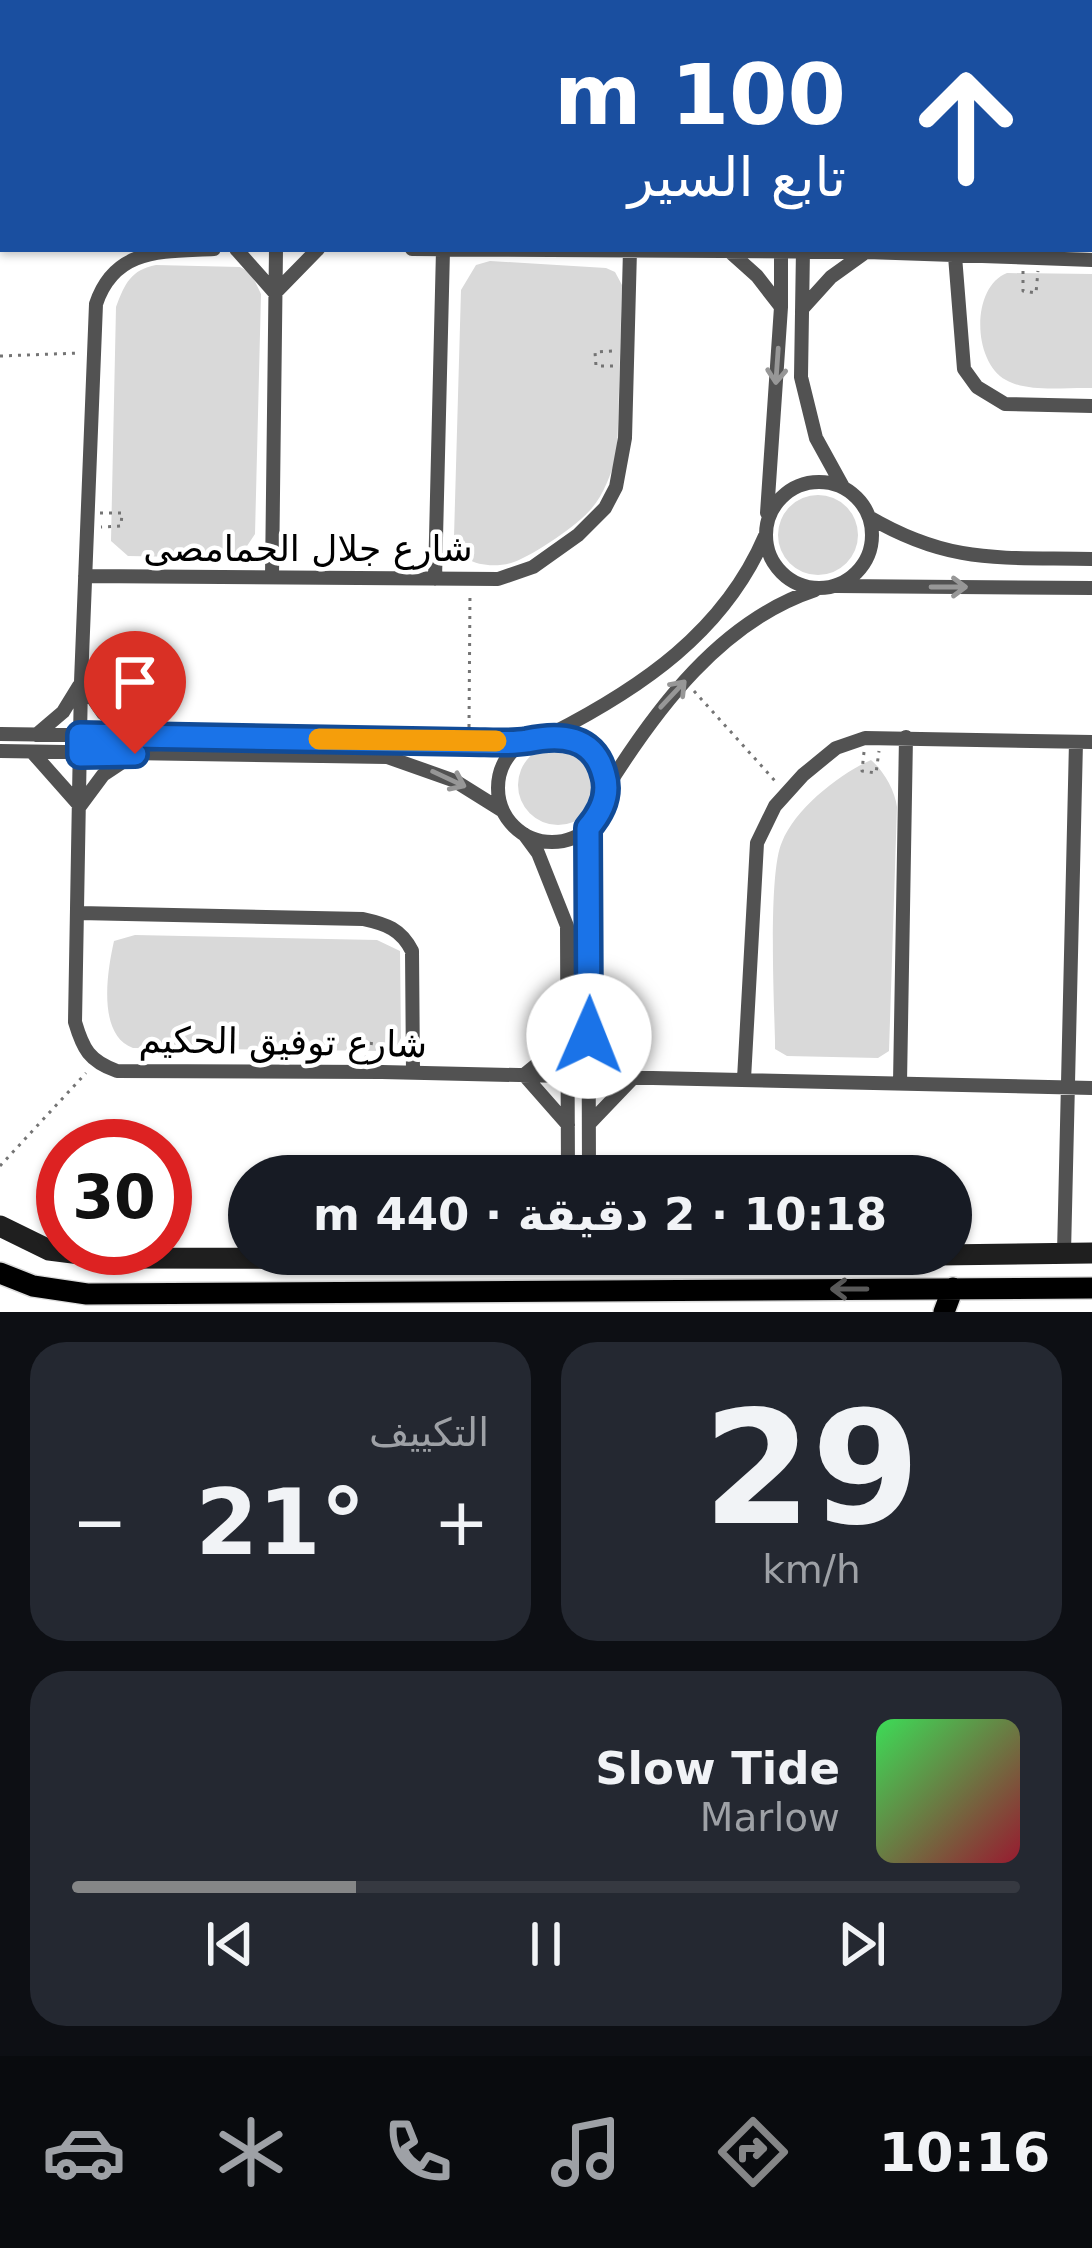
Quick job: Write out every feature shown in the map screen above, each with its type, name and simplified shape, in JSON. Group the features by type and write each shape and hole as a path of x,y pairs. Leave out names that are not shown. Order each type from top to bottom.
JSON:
{"main road":[{"path":"0,1277 87,1294 1092,1288"},
{"path":"944,1312 952,1288"},
{"path":"899,1289 910,1312"}],"street":[{"name":"شارع توفيق الحكيم","path":"180,252 117,267 103,284 96,304 81,682 76,1022 82,1044 95,1063 117,1071 1092,1088"},
{"path":"239,252 275,293"},
{"path":"272,577 276,252"},
{"path":"275,293 315,252"},
{"path":"435,579 443,252"},
{"name":"شارع جلال الحمامصى","path":"85,576 498,580 533,567 578,535 605,508 622,466 630,252"},
{"path":"731,252 781,307"},
{"path":"781,252 766,529 773,563 782,574 794,582 826,587 1092,588"},
{"path":"606,789 639,736 685,681 754,622 854,575 869,554 869,517 843,487 816,438 806,401 803,252"},
{"path":"802,309 862,252"},
{"path":"894,252 1092,260"},
{"path":"955,256 964,370 977,387 1018,406 1092,406"},
{"path":"0,734 469,742 526,741 551,734 658,671 736,593 778,499 802,484 830,482 843,487"},
{"path":"869,517 939,550 964,555 1092,559"},
{"path":"36,735 63,712 81,682 103,713 134,735"},
{"path":"524,834 537,840 564,841 588,828 604,804 604,772 584,745 551,734"},
{"path":"900,1083 906,737"},
{"path":"744,1079 753,863 764,823 785,793 836,748 873,738 1084,742 1064,1253"},
{"path":"503,811 498,784 501,771 515,748 526,741"},
{"path":"0,752 387,757 455,781 503,811 538,853 567,926 568,1155"},
{"path":"33,753 80,806 103,776 135,754"},
{"path":"588,828 589,1155"},
{"path":"79,914 363,920 395,929 405,936 412,951 413,1073"},
{"path":"589,1036 634,1077 590,1123"},
{"path":"567,1040 524,1075 568,1126"},
{"path":"0,1226 49,1250 80,1256 228,1256"},
{"path":"972,1254 1092,1253"}],"path":[{"path":"1031,258 1037,292 1024,293 1031,258"},
{"path":"595,352 628,359 596,366 595,352"},
{"path":"0,356 93,353"},
{"path":"122,513 120,527 87,520 122,513"},
{"path":"469,742 470,579"},
{"path":"685,681 785,793"},
{"path":"873,738 876,773 862,771 873,738"},
{"path":"0,1166 95,1063"}],"shaded area":[{"path":"490,261 606,268 615,272 622,285 617,457 606,484 592,508 566,531 523,558 495,565 467,559 454,537 461,290 476,265"},
{"path":"156,265 240,267 251,273 261,294 255,534 239,558 128,556 111,541 116,307 130,279"},
{"path":"1007,273 1092,274 1092,388 1025,387 995,371 982,341 982,308 995,281"},
{"path":"818,495 846,507 858,535 846,563 818,575 790,563 778,535 790,507"},
{"path":"558,745 586,757 598,785 586,813 558,825 530,813 518,785 530,757"},
{"path":"871,760 888,782 897,807 889,1051 878,1058 787,1056 775,1049 773,907 782,842 819,794"},
{"path":"135,935 377,940 400,951 401,1038 386,1051 133,1048 114,1030 107,985 114,941"}],"slow traffic":[{"path":"319,739 496,741"}],"route":[{"path":"135,754 80,755 80,735 469,742 526,741 551,734 584,745 604,772 606,789 604,804 588,828 589,1036"}]}
